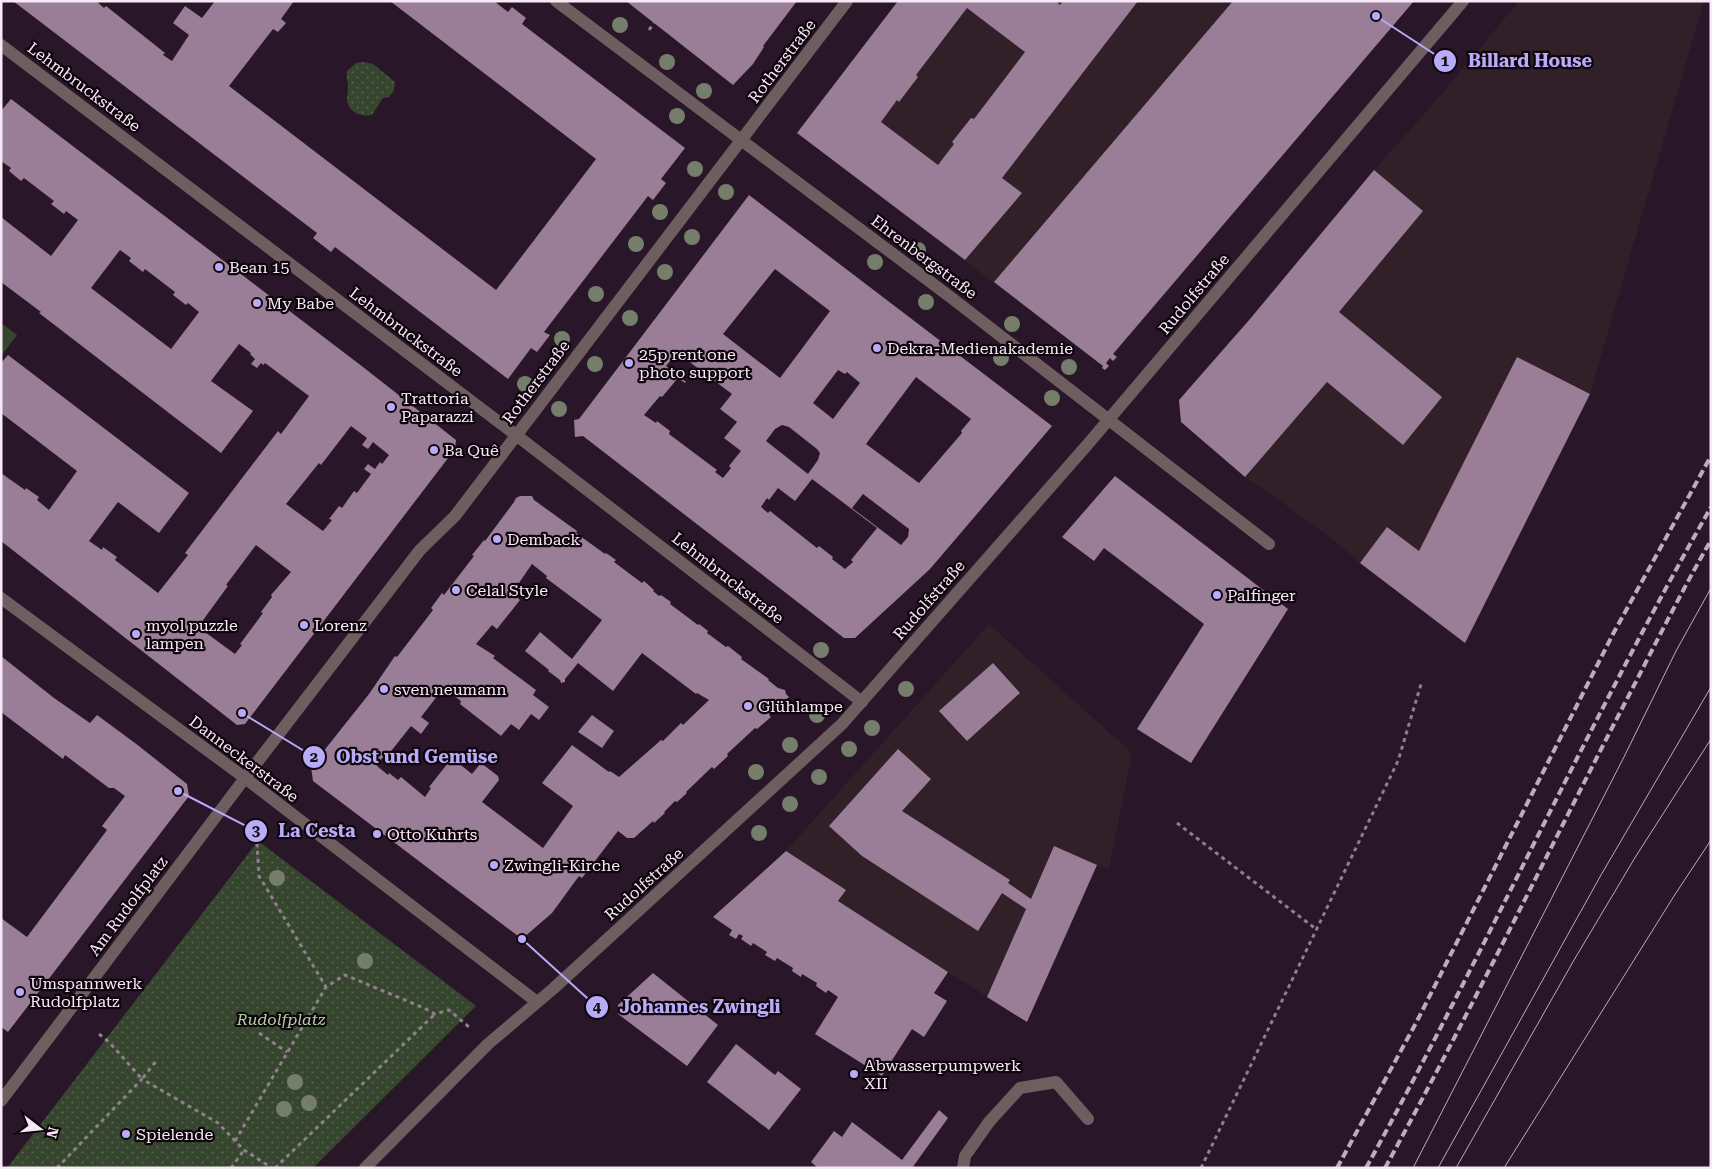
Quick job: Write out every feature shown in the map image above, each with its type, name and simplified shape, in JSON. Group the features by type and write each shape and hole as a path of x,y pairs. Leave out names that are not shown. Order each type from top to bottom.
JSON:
{"street":[{"name":"Ehrenbergstraße","path":"556,1 953,300 1269,544"},
{"name":"Rotherstraße","path":"245,778 420,550 455,516 847,1"},
{"name":"Rudolfstraße","path":"365,1168 488,1044 628,921 835,731 1108,420 1463,1"},
{"name":"Lehmbruckstraße","path":"1,45 516,436 862,702"},
{"name":"Danneckerstraße","path":"1,598 245,778 537,1002"},
{"name":"Am Rudolfplatz","path":"1,1101 245,778"},
{"path":"963,1168 965,1156 989,1122 1020,1088 1056,1082 1088,1119"}],"path":[{"path":"649,30 654,23"},
{"path":"1201,1168 1398,761 1422,681"},
{"path":"1177,823 1316,929"},
{"path":"256,827 259,876 326,987"},
{"path":"235,1141 326,987 345,975 435,1014"},
{"path":"99,1034 109,1042 142,1079 218,1123 244,1150 273,1168 435,1014 449,1010 469,1027"},
{"path":"258,1033 287,1052"},
{"path":"57,1168 142,1079 157,1060"},
{"path":"231,1168 244,1150"}],"shaded area":[{"path":"898,1 1414,1 1114,354 1117,357 1113,361 1110,358 1106,363 1109,366 1105,370 1102,368 1103,366 797,133"},
{"path":"1519,1 1704,1 1590,394 1465,643 1360,563 1336,542 1245,477 1181,422 1179,401"},
{"path":"989,624 1132,753 1109,868 1097,865 1027,1022 775,862"}],"green space":[{"path":"356,63 373,64 395,82 394,90 389,97 383,98 372,115 356,113 350,108 347,100 347,71"},
{"path":"1,323 17,335 1,356"},
{"name":"Rudolfplatz","path":"258,841 476,1006 313,1168 7,1168"}],"building":[{"path":"13,1 96,1 104,8 106,6 165,53 163,55 172,61 189,35 173,23 185,6 202,18 215,1 294,1 281,19 286,23 278,32 273,29 229,86 496,290 596,159 390,1 494,1 508,12 512,7 526,18 522,24 685,148 661,179 666,183 653,200 648,196 544,332 550,335 537,352 531,348 508,379 335,247 331,252 313,238 317,233"},
{"path":"626,1 797,1 763,46 753,64 733,85"},
{"path":"898,1 1056,1 1060,5 1063,1 1138,1 1002,178 1022,193 965,260 797,133","holes":["967,8 1025,52 974,119 971,118 952,142 954,144 938,165 881,122 897,100 899,102 918,77 916,75"]},
{"path":"1233,1 1414,1 1113,354 1117,357 1113,361 1110,358 1106,363 1109,366 1105,370 1102,368 1103,366 994,282"},
{"path":"11,99 456,440 455,449 245,724 237,725 1,541 1,473 25,490 26,488 39,497 37,500 49,510 77,471 1,413 1,363 8,355 189,493 159,533 118,502 89,541 102,550 103,547 117,557 115,560 158,593 188,555 185,553 278,431 281,434 309,396 265,363 263,365 261,363 257,368 251,364 255,359 251,353 239,344 211,381 253,411 221,453 1,282 1,217 51,256 78,220 66,211 64,214 51,204 54,201 24,178 21,181 9,171 11,168 1,161 1,111","holes":["120,250 131,258 129,261 143,272 145,269 175,292 173,295 186,305 188,303 199,312 171,349 91,288","351,426 367,438 362,445 368,449 373,442 389,455 375,469 368,464 364,469 371,474 357,493 354,491 342,508 339,506 329,519 332,520 323,531 286,504 319,463 321,465","256,545 291,572 271,595 272,597 261,612 263,613 240,644 242,645 235,654 198,627 228,586 226,585"]},
{"path":"1374,170 1423,211 1339,312 1442,397 1403,445 1327,382 1245,477 1181,422 1179,400 1250,319"},
{"path":"749,195 1052,426 930,569 855,638 844,638 583,436 575,437 574,420 579,419","holes":["775,269 830,311 780,378 723,334","679,354 732,394 720,409 737,422 724,438 741,451 729,466 731,468 723,478 715,472 717,470 669,434 670,431 657,421 656,423 644,415 678,378 686,382 666,366 675,355","838,370 845,374 847,372 860,383 833,419 813,403","916,377 971,419 961,431 962,433 919,483 866,444","782,425 789,427 817,449 820,453 818,460 808,474 766,441 775,429","812,479 877,528 851,560 853,562 845,569 819,546 817,548 770,511 768,513 761,507 767,498 769,500 778,488 795,501","863,494 909,529 908,537 901,545 852,508"]},
{"path":"1517,357 1590,394 1465,643 1360,563 1387,527 1419,551"},
{"path":"1115,476 1288,609 1191,763 1137,729 1204,624 1104,548 1094,561 1062,537"},
{"path":"532,496 534,500 577,531 576,533 616,560 614,562 642,583 644,581 659,596 661,595 671,602 670,604 708,631 707,633 726,647 728,646 742,657 741,659 769,679 778,688 785,690 789,697 783,707 775,709 769,715 771,717 757,729 755,728 727,754 728,756 714,769 712,767 654,823 653,821 634,838 627,838 618,831 582,878 579,876 552,913 522,939 313,781 311,767 369,694 395,656 397,657 433,610 431,608 442,593 444,595 516,498","holes":["532,564 547,576 546,578 602,620 572,659 540,632 525,651 549,670 561,683 565,682 565,679 578,663 613,691 642,653 696,694 709,700 683,725 681,723 663,741 661,740 619,777 572,745 542,783 573,806 543,848 482,802 499,780 498,776 481,763 472,774 452,758 429,787 431,788 425,797 401,777 398,780 377,766 411,726 421,734 429,723 421,717 445,686 451,691 450,693 461,701 460,704 501,736 511,724 519,730 531,714 539,720 549,707 533,695 536,690 493,658 495,656 476,644 492,625 497,629 520,600 512,593"]},
{"path":"1,656 54,698 90,723 97,715 135,743 187,784 189,796 8,1032 1,1027 1,918 27,937 107,830 102,826 125,796 114,788 109,788 65,755 63,759 1,712"},
{"path":"993,663 1020,693 967,741 939,711"},
{"path":"592,715 614,731 602,748 578,732"},
{"path":"898,749 931,779 902,811 1010,880 1008,883 1031,899 1054,846 1097,865 1027,1022 987,997 1026,909 1002,893 978,931 862,856 829,826"},
{"path":"786,851 846,890 838,901 948,972 934,993 947,1001 924,1037 912,1029 882,1076 815,1034 838,997 828,990 826,993 816,986 817,983 802,974 801,977 792,971 793,968 777,958 775,961 765,955 767,952 753,943 751,946 741,939 743,936 739,934 736,939 729,935 732,930 713,917"},
{"path":"653,973 718,1025 687,1066 618,1014 618,1005"},
{"path":"736,1044 775,1075 778,1071 801,1089 769,1130 707,1082"},
{"path":"939,1110 948,1118 912,1168 818,1168 811,1162 834,1131 842,1137 852,1122 902,1160"}],"tram line":[{"path":"1413,1168 1624,757 1676,651 1711,588"},
{"path":"1438,1168 1601,875 1711,687"},
{"path":"1456,1168 1574,960 1636,856 1711,739"},
{"path":"1504,1168 1711,840"}],"railway":[{"path":"1337,1168 1416,1023 1613,634 1711,456"},
{"path":"1366,1168 1453,1003 1622,671 1711,507"},
{"path":"1385,1168 1473,1002 1661,632 1711,540"}],"place":[{"name":"Billard House","path":"1376,16"},
{"name":"Bean 15","path":"219,267"},
{"name":"My Babe","path":"257,303"},
{"name":"Dekra-Medienakademie","path":"877,348"},
{"name":"25p rent one photo support","path":"629,363"},
{"name":"Trattoria Paparazzi","path":"391,407"},
{"name":"Ba Quê","path":"434,450"},
{"name":"Demback","path":"497,539"},
{"name":"Celal Style","path":"456,590"},
{"name":"Palfinger","path":"1217,595"},
{"name":"Lorenz","path":"304,625"},
{"name":"myol puzzle lampen","path":"136,634"},
{"name":"sven neumann","path":"384,689"},
{"name":"Glühlampe","path":"748,706"},
{"name":"Obst und Gemüse","path":"242,713"},
{"name":"La Cesta","path":"178,791"},
{"name":"Otto Kuhrts","path":"377,834"},
{"name":"Zwingli-Kirche","path":"494,865"},
{"name":"Johannes Zwingli","path":"522,939"},
{"name":"Umspannwerk Rudolfplatz","path":"20,992"},
{"name":"Abwasserpumpwerk XII","path":"854,1074"},
{"name":"Spielende","path":"126,1134"}]}
